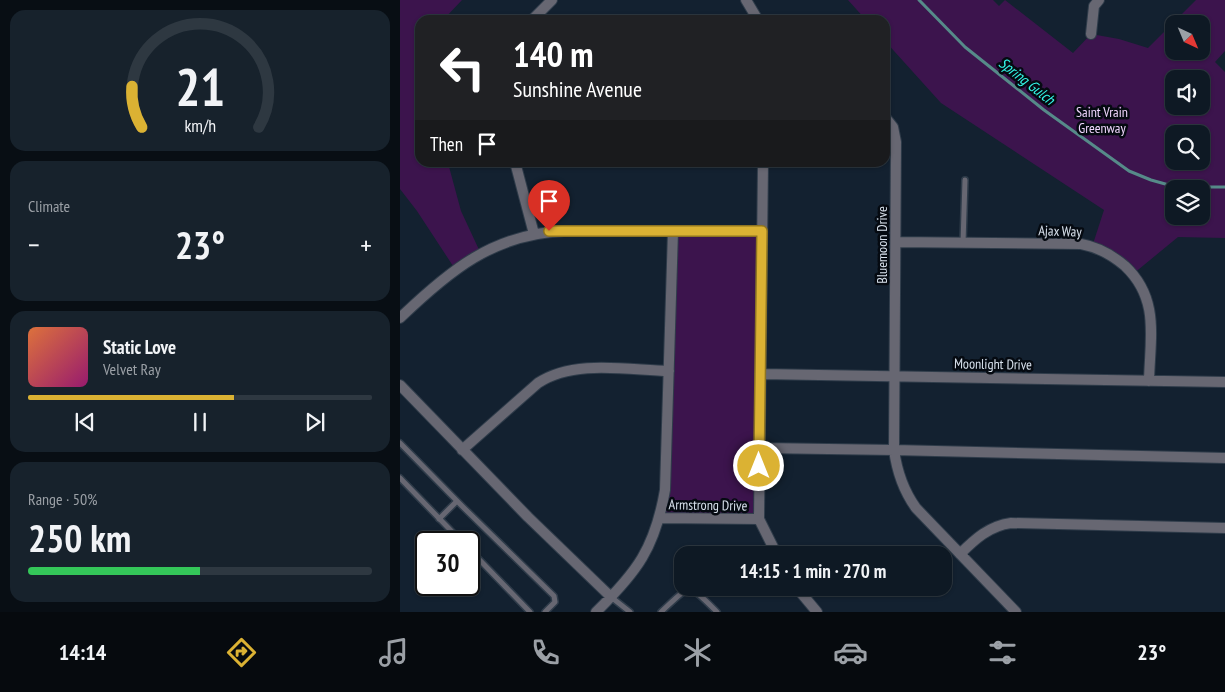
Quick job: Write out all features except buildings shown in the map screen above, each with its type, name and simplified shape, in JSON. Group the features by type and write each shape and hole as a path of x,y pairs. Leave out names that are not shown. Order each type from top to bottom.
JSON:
{"street":[{"path":"537,15 552,0"},
{"path":"746,0 755,15"},
{"path":"1090,34 1094,6 1099,0"},
{"name":"Bluemoon Drive","path":"890,124 896,142 894,450 899,478 909,499 924,517 1016,612"},
{"path":"516,167 534,234"},
{"name":"Armstrong Drive","path":"660,518 759,519 764,167"},
{"path":"400,318 433,286 455,269 504,243 534,234 564,230 762,231"},
{"name":"Armstrong Drive","path":"596,612 628,580 650,543 660,518 665,490 673,231"},
{"name":"Ajax Way","path":"896,242 1081,244 1097,248 1121,262 1136,278 1148,300 1151,314 1149,381"},
{"path":"462,450 532,388 550,376 570,370 592,368 669,371"},
{"name":"Moonlight Drive","path":"760,374 1225,382"},
{"path":"400,385 462,450 611,598"},
{"path":"759,448 1225,458"},
{"path":"759,519 772,546"},
{"path":"960,554 980,535 991,528 1011,523 1225,528"},
{"path":"803,596 817,612"}],"lane":[{"path":"963,242 965,180"},
{"path":"400,443 554,596 555,602 545,612"},
{"path":"400,478 451,531"},
{"path":"439,519 457,501"},
{"path":"480,560 530,612"},
{"path":"664,611 683,591 689,590 696,592 716,612"},
{"path":"611,598 630,612"}],"green space":[{"path":"400,0 462,0 448,15 415,15 415,167 449,167 461,211 481,254 455,269 417,211 400,189"},
{"name":"Saint Vrain Greenway","path":"848,0 993,0 999,6 1005,0 1073,53 1091,34 1119,39 1148,48 1165,31 1165,60 1210,60 1210,15 1181,15 1196,0 1225,0 1225,51 1215,62 1225,72 1225,238 1178,237 1133,274 1092,247 1104,210 941,103 890,47 890,15 862,15"},
{"path":"673,231 762,231 759,519 660,518"}],"waterway":[{"name":"Spring Gulch","path":"919,0 965,47 1044,110 1129,171 1165,184"},
{"name":"Spring Gulch","path":"1210,187 1225,187"}],"route":[{"path":"549,231 762,231 759,466"}]}
